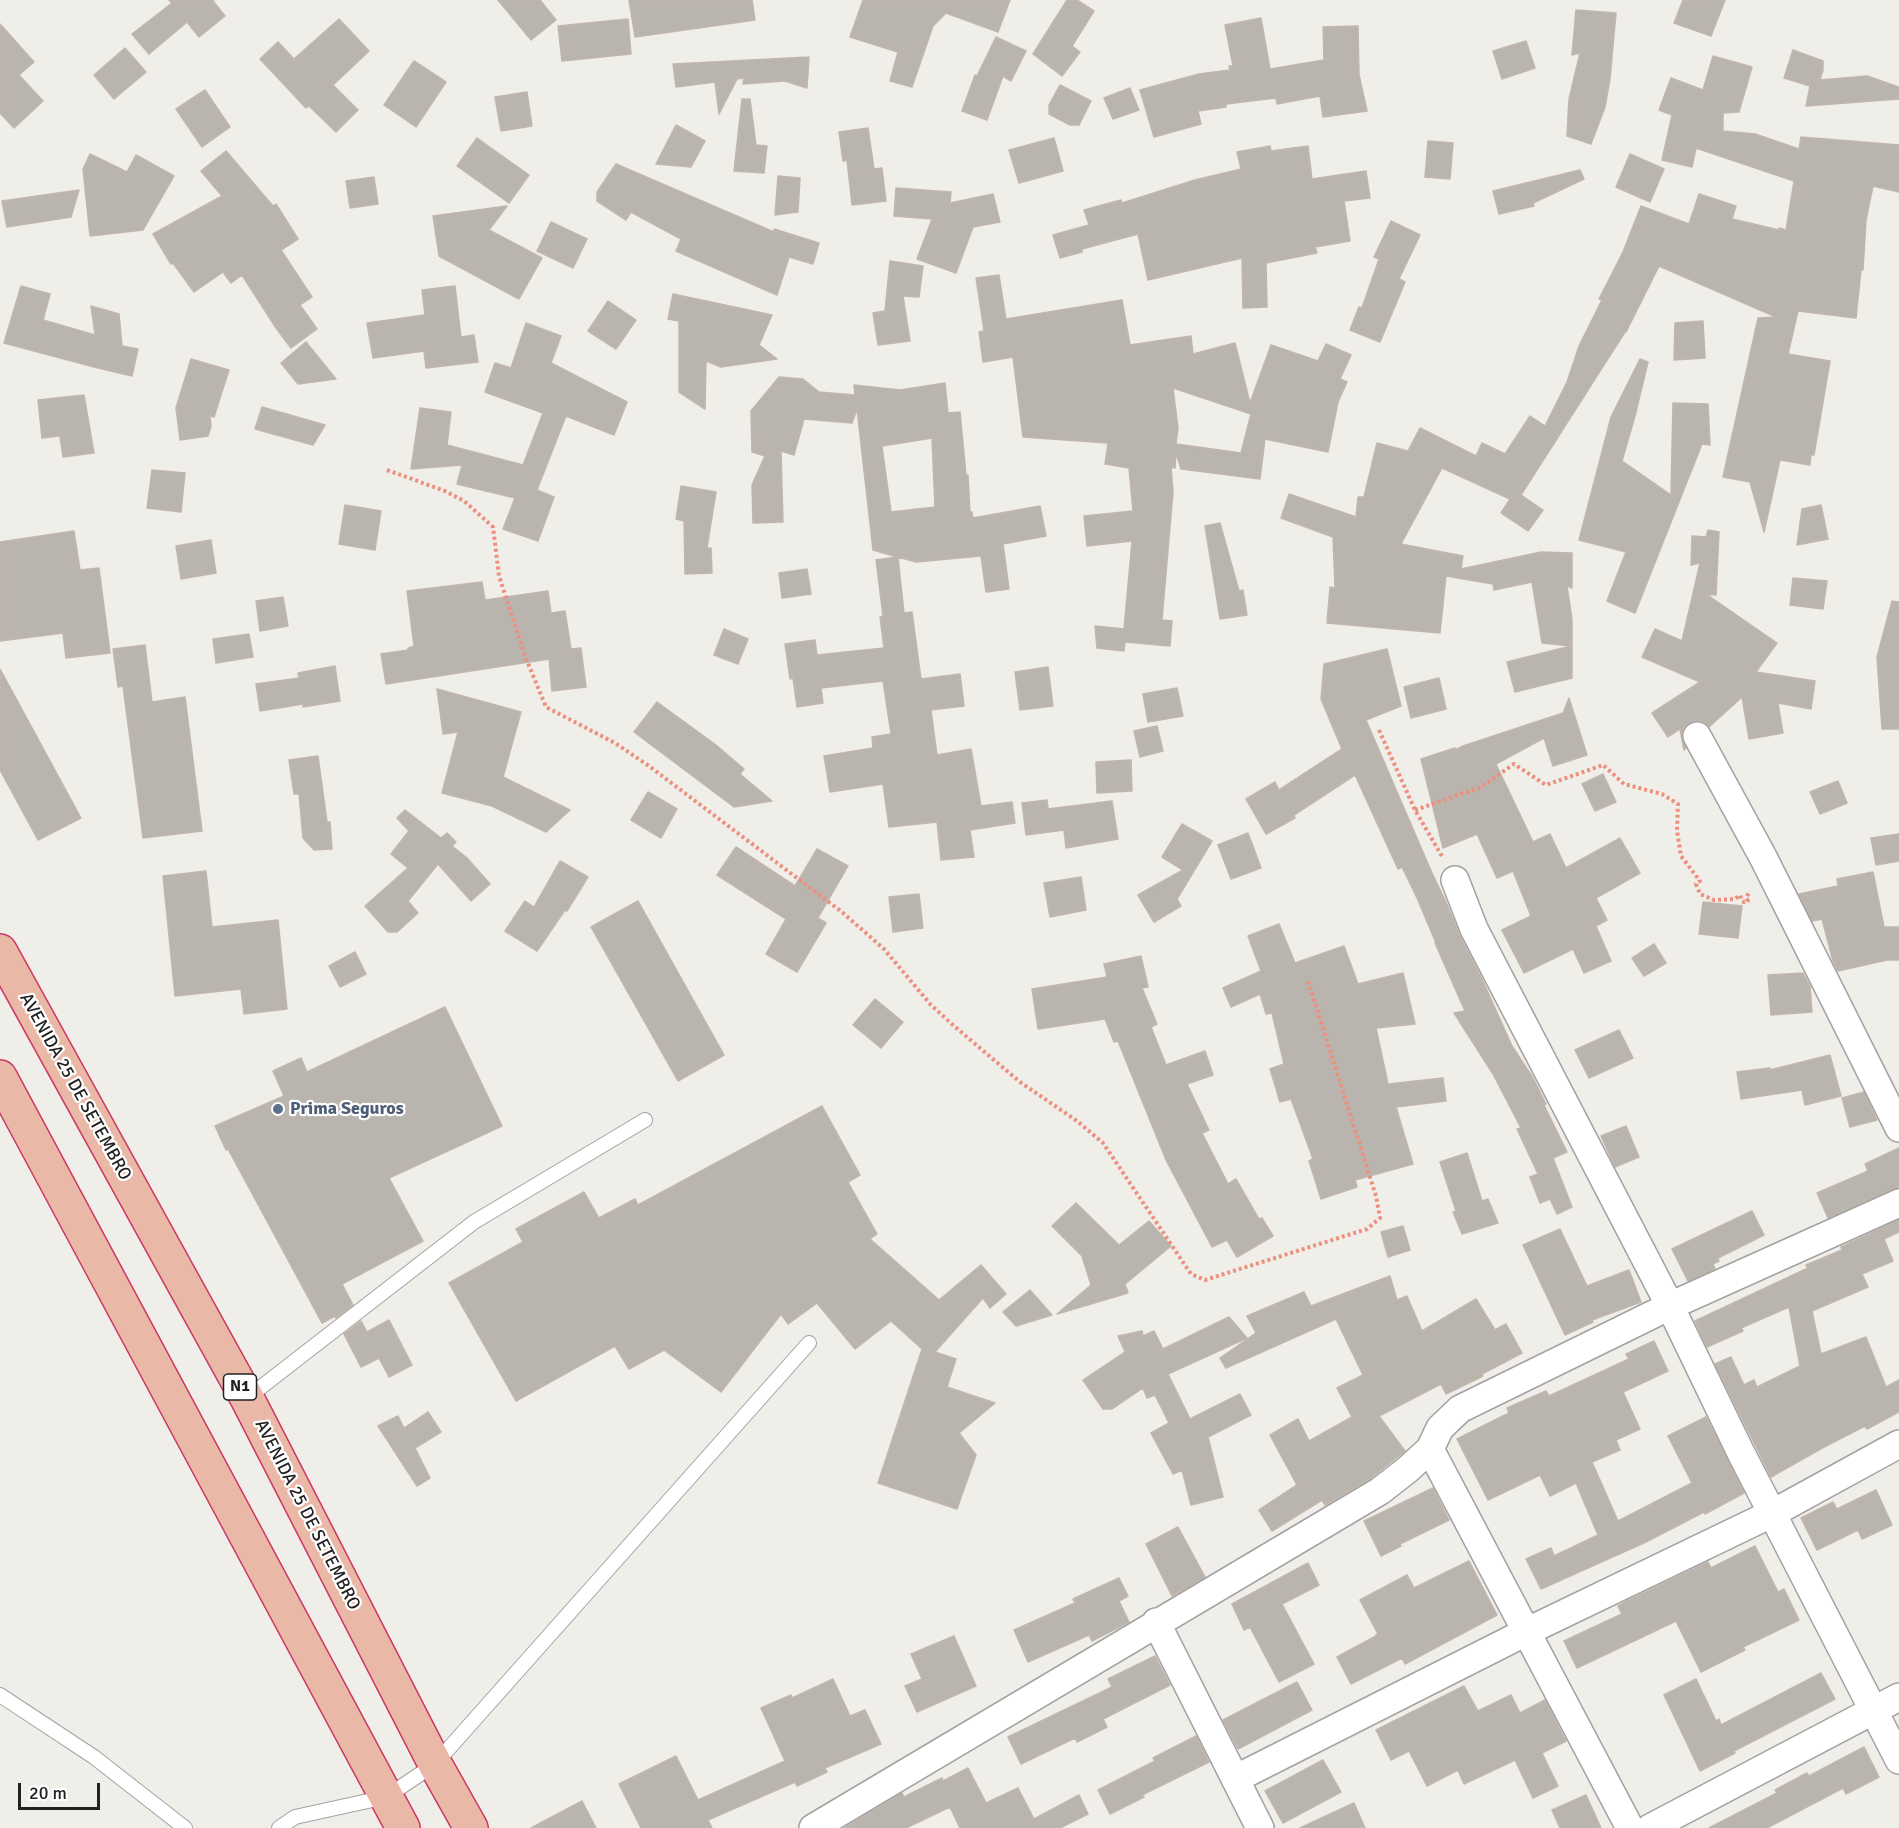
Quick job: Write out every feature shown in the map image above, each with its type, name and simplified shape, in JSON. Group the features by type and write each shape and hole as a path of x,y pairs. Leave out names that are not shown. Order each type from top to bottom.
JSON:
{"highway":[{"name":"AVENIDA 25 DE SETEMBRO","path":"0,951 247,1398 435,1764 471,1828"},
{"path":"0,1077 403,1828"}],"street":[{"path":"1697,736 1763,857 1899,1128"},
{"path":"1455,880 1474,928 1670,1306 1742,1453 1899,1760"},
{"path":"813,1828 1156,1622 1380,1491 1430,1449 1440,1428 1460,1409 1670,1306 1899,1203"},
{"path":"1235,1779 1528,1631 1773,1513 1899,1444"},
{"path":"1430,1449 1630,1828"},
{"path":"1156,1622 1260,1828"},
{"path":"1650,1828 1899,1697"}],"lane":[{"path":"247,1398 474,1222 645,1120"},
{"path":"279,1828 295,1817 386,1797 435,1764 808,1343"},
{"path":"0,1695 94,1757 185,1828"}],"path":[{"path":"387,470 445,491 464,501 493,527 499,576 525,656 546,707 615,743 649,765 842,912 884,950 931,1005 954,1026 1020,1082 1077,1121 1103,1143 1191,1274 1205,1280 1367,1229 1380,1218 1376,1196 1307,978"},
{"path":"1379,730 1415,810 1455,880"},
{"path":"1415,810 1481,787 1514,764 1546,785 1603,765 1624,784 1662,794 1678,804 1677,831 1681,856 1700,881 1696,884 1700,894 1714,900 1735,899 1740,895 1744,902 1748,901 1746,898 1750,893 1749,888"}],"building":[{"path":"169,0 214,0 225,16 199,37 187,22 149,54 132,34 172,3"},
{"path":"498,0 540,0 556,20 531,40"},
{"path":"629,0 752,0 755,20 635,37"},
{"path":"863,0 1010,0 998,32 946,13 933,26 912,87 890,81 898,52 850,37"},
{"path":"1067,0 1077,0 1094,11 1072,46 1080,52 1062,76 1033,54"},
{"path":"1683,0 1725,0 1711,36 1674,23"},
{"path":"1576,10 1616,13 1605,107 1591,144 1567,136 1569,99 1580,53 1572,55"},
{"path":"1261,18 1270,69 1324,60 1323,27 1358,26 1359,75 1367,111 1323,117 1320,96 1277,104 1276,98 1226,104 1226,107 1198,111 1201,124 1154,137 1140,90 1199,74 1230,70 1229,66 1233,66 1225,25"},
{"path":"339,19 369,51 333,85 358,110 336,132 309,106 306,108 260,59 278,42 294,59"},
{"path":"628,19 631,54 562,61 558,26"},
{"path":"0,24 34,62 19,75 43,101 14,128 0,113"},
{"path":"996,37 1026,51 1011,81 1003,76 987,120 962,111 975,75 977,76"},
{"path":"1526,41 1535,68 1502,79 1493,51"},
{"path":"125,48 146,72 114,99 94,75"},
{"path":"1793,50 1823,61 1820,80 1867,76 1899,87 1899,99 1806,106 1810,86 1784,78"},
{"path":"1713,56 1752,67 1739,112 1723,113 1723,131 1755,134 1799,149 1801,137 1899,145 1899,192 1873,186 1866,220 1863,270 1861,270 1856,318 1798,311 1788,354 1830,361 1814,455 1811,455 1810,465 1780,460 1764,532 1750,482 1723,477 1758,318 1776,317 1659,266 1626,332 1521,495 1543,510 1528,531 1501,513 1510,499 1442,468 1401,544 1463,556 1461,569 1541,552 1572,553 1572,588 1567,586 1572,619 1572,678 1515,692 1507,662 1571,646 1542,643 1532,582 1494,590 1493,584 1446,576 1440,633 1327,623 1330,587 1335,588 1333,537 1281,518 1289,494 1356,517 1358,497 1364,497 1377,443 1408,451 1420,428 1476,456 1482,443 1505,454 1530,416 1545,426 1567,382 1579,346 1602,300 1599,299 1623,252 1641,206 1689,224 1699,194 1736,206 1732,219 1786,230 1794,181 1696,148 1692,167 1662,160 1672,115 1659,110 1671,78 1703,90"},
{"path":"809,57 807,88 785,81 743,84 744,78 737,79 719,114 715,82 676,87 673,64"},
{"path":"414,61 446,82 416,127 384,105"},
{"path":"1060,85 1091,101 1079,125 1070,125 1049,114 1049,105"},
{"path":"1130,88 1139,110 1113,119 1104,98"},
{"path":"205,90 230,127 202,147 176,109"},
{"path":"527,92 532,126 501,131 495,97"},
{"path":"742,99 750,99 756,145 767,146 764,173 734,171"},
{"path":"676,125 705,141 691,167 656,164"},
{"path":"868,128 874,169 882,168 886,201 852,205 847,160 843,161 839,132"},
{"path":"477,138 529,175 509,203 457,166"},
{"path":"1054,138 1063,171 1019,183 1009,150"},
{"path":"1428,141 1453,143 1450,179 1425,177"},
{"path":"1270,146 1271,151 1308,146 1312,179 1366,171 1370,198 1344,201 1350,241 1315,247 1317,253 1266,263 1267,307 1243,308 1242,258 1148,280 1138,234 1082,249 1082,252 1060,258 1053,235 1089,225 1084,210 1121,200 1122,203 1195,180 1241,169 1237,152"},
{"path":"226,151 273,206 276,204 298,239 281,250 312,297 300,305 317,329 291,348 242,275 231,283 223,272 194,292 173,263 171,264 153,234 222,196 201,171"},
{"path":"90,154 127,172 136,155 174,176 143,230 90,236 83,169"},
{"path":"1630,154 1664,169 1650,202 1616,187"},
{"path":"616,164 774,232 774,229 819,243 813,264 789,257 777,295 676,251 681,239 631,212 626,220 597,201 597,192"},
{"path":"1580,170 1584,179 1533,203 1534,206 1499,214 1493,191"},
{"path":"778,176 800,178 798,212 775,215"},
{"path":"374,177 378,204 350,208 346,181"},
{"path":"896,188 951,192 950,203 993,194 1000,222 973,227 956,273 917,259 932,219 894,216"},
{"path":"79,190 71,217 7,227 2,201"},
{"path":"507,206 489,230 542,258 519,299 439,256 433,216"},
{"path":"1391,221 1420,235 1399,279 1405,282 1380,342 1350,330 1359,307 1362,308 1379,259 1374,257"},
{"path":"551,222 587,239 573,268 537,251"},
{"path":"890,261 923,266 919,297 903,296 910,341 878,345 873,313 885,311"},
{"path":"999,275 1006,319 1122,300 1130,345 1191,336 1193,354 1235,343 1250,403 1271,345 1318,361 1326,344 1351,355 1340,379 1347,382 1338,402 1328,452 1265,439 1260,479 1181,469 1176,453 1175,468 1171,467 1173,492 1162,620 1172,621 1170,646 1125,642 1124,651 1097,648 1095,626 1124,629 1132,541 1087,546 1084,516 1133,511 1129,468 1105,464 1108,443 1023,437 1013,357 983,362 979,332 984,331 976,278","holes":["1173,388 1251,414 1241,453 1176,444 1178,428"]},
{"path":"21,286 50,294 43,320 95,335 91,306 119,314 122,346 138,349 132,376 4,343"},
{"path":"455,286 461,337 474,335 478,362 426,368 424,351 373,358 367,323 425,315 422,290"},
{"path":"673,294 772,315 759,345 777,359 721,367 706,361 705,409 679,392 679,321 668,319"},
{"path":"608,301 636,320 616,349 588,331"},
{"path":"1703,321 1705,358 1674,360 1675,323"},
{"path":"526,323 561,336 551,363 627,402 614,435 566,416 537,490 554,497 538,541 503,529 515,498 457,484 462,465 411,469 420,408 451,412 447,445 523,465 543,413 485,392 495,363 511,368"},
{"path":"306,342 336,379 298,384 281,363"},
{"path":"191,359 229,370 214,417 210,416 211,426 208,436 180,440 176,408"},
{"path":"1640,359 1648,362 1622,461 1671,495 1673,403 1708,404 1710,445 1702,444 1635,613 1607,601 1626,552 1579,540 1611,417"},
{"path":"779,377 803,379 819,392 855,395 854,385 900,390 945,383 948,413 960,412 970,512 973,518 1040,506 1046,536 1003,544 1009,589 986,592 981,556 916,562 898,557 904,613 912,612 921,679 960,674 964,706 931,710 937,755 971,749 981,806 1012,802 1015,823 970,830 974,857 941,860 937,822 889,827 883,784 830,792 824,756 873,748 872,737 891,734 883,681 821,688 823,703 797,707 785,644 815,640 817,655 884,648 880,617 883,616 876,560 897,557 873,550 857,409 852,423 804,419 794,455 781,451 783,522 753,523 752,485 765,456 752,452 751,411","holes":["932,438 935,507 891,512 882,446"]},
{"path":"84,395 94,453 63,457 60,436 42,438 38,400"},
{"path":"262,407 325,425 313,445 255,429"},
{"path":"152,470 185,473 181,512 147,508"},
{"path":"681,486 716,492 707,548 711,548 712,573 685,574 684,521 676,519"},
{"path":"345,505 381,511 375,550 339,544"},
{"path":"1821,505 1828,539 1797,545 1802,509"},
{"path":"1220,523 1239,591 1243,590 1247,615 1220,619 1205,526"},
{"path":"1708,530 1719,532 1716,595 1706,594 1777,643 1756,672 1815,681 1811,709 1778,703 1783,733 1749,739 1742,697 1709,727 1705,722 1698,720 1683,728 1681,735 1680,729 1668,737 1652,713 1700,682 1642,657 1655,629 1682,641 1700,563 1691,565 1692,536 1706,537"},
{"path":"74,531 80,570 99,568 110,653 66,658 63,633 0,641 0,542"},
{"path":"211,540 216,573 181,579 176,546"},
{"path":"807,569 811,594 782,598 779,573"},
{"path":"1793,578 1827,581 1823,609 1790,605"},
{"path":"482,582 485,600 548,591 551,613 565,611 571,649 581,648 586,687 552,691 549,659 386,684 381,654 408,650 414,646 407,591"},
{"path":"283,597 288,626 260,631 256,601"},
{"path":"1892,601 1899,602 1899,729 1882,729 1877,657"},
{"path":"724,629 748,639 738,664 714,655"},
{"path":"249,634 253,657 216,663 213,639"},
{"path":"145,645 152,702 185,697 202,831 143,838 123,686 118,687 113,649"},
{"path":"1387,649 1401,706 1366,720 1460,936 1512,1046 1533,1078 1546,1104 1544,1105 1567,1152 1553,1158 1572,1207 1557,1214 1550,1199 1540,1203 1530,1177 1538,1174 1517,1129 1521,1128 1493,1074 1454,1013 1465,1011 1417,898 1402,867 1398,869 1355,775 1294,815 1295,818 1266,834 1246,799 1275,782 1279,790 1342,749 1321,699 1324,664"},
{"path":"335,666 340,701 260,711 256,684 299,678 298,673"},
{"path":"1048,667 1053,706 1020,710 1015,672"},
{"path":"0,669 81,818 38,840 0,770"},
{"path":"1439,678 1446,709 1411,718 1404,687"},
{"path":"1177,688 1183,716 1148,722 1143,694"},
{"path":"437,689 521,712 503,777 570,810 546,832 492,806 442,793 458,732 443,734"},
{"path":"1569,698 1587,755 1553,766 1544,738 1496,764 1533,842 1550,834 1566,868 1620,838 1640,873 1596,898 1607,920 1596,926 1611,961 1584,973 1573,949 1524,973 1502,930 1531,916 1513,871 1497,878 1477,834 1443,848 1421,759 1455,748 1455,750 1563,713"},
{"path":"657,702 716,745 744,769 740,774 772,801 734,807 634,732"},
{"path":"1157,726 1163,751 1140,757 1134,731"},
{"path":"318,756 327,822 330,822 332,849 314,850 303,838 299,794 294,794 289,760"},
{"path":"1131,760 1132,791 1097,793 1096,762"},
{"path":"1603,774 1616,802 1595,811 1582,784"},
{"path":"1838,781 1847,803 1820,814 1810,792"},
{"path":"648,792 677,809 661,838 631,820"},
{"path":"1047,800 1048,809 1112,801 1118,839 1066,848 1064,830 1026,835 1022,803"},
{"path":"405,810 441,838 447,833 456,842 452,846 467,858 490,884 471,901 438,864 408,901 418,913 397,932 388,932 365,906 408,868 391,854 409,831 397,818"},
{"path":"1182,824 1212,841 1177,899 1181,906 1154,922 1138,895 1183,870 1162,857"},
{"path":"1248,833 1261,868 1231,879 1218,845"},
{"path":"1899,834 1899,861 1876,865 1871,838"},
{"path":"736,847 795,886 817,849 848,866 818,918 826,923 797,972 766,954 786,919 717,875"},
{"path":"560,861 588,877 567,911 565,910 537,951 505,931 525,901 534,907"},
{"path":"206,871 212,927 278,920 287,1009 244,1014 241,989 175,996 163,876"},
{"path":"1873,872 1884,927 1899,927 1899,960 1887,960 1838,971 1833,961 1822,919 1812,921 1799,894 1838,886 1837,879"},
{"path":"1081,877 1086,910 1050,917 1044,883"},
{"path":"919,894 923,928 893,932 889,897"},
{"path":"638,901 724,1055 678,1081 591,927"},
{"path":"1703,902 1742,906 1738,938 1699,934"},
{"path":"1279,924 1295,963 1344,946 1358,984 1403,973 1415,1024 1376,1028 1388,1084 1443,1078 1446,1101 1396,1107 1413,1164 1355,1180 1357,1187 1321,1199 1309,1161 1313,1159 1291,1099 1280,1102 1270,1069 1284,1064 1272,1013 1266,1014 1260,994 1231,1007 1223,988 1261,971 1248,936"},
{"path":"1654,944 1666,963 1644,976 1632,958"},
{"path":"355,952 366,974 340,987 329,966"},
{"path":"1141,956 1148,987 1142,988 1157,1024 1151,1027 1166,1065 1205,1051 1213,1075 1187,1084 1209,1130 1202,1133 1228,1184 1236,1179 1259,1219 1262,1218 1273,1236 1237,1257 1227,1240 1212,1247 1166,1160 1118,1041 1114,1042 1105,1019 1038,1029 1032,989 1107,977 1104,964"},
{"path":"1803,973 1810,986 1812,1012 1771,1015 1768,975"},
{"path":"875,999 903,1022 881,1048 853,1025"},
{"path":"445,1007 502,1126 389,1178 423,1241 342,1284 353,1305 336,1318 335,1316 322,1323 215,1126 284,1096 273,1071 301,1058 307,1072"},
{"path":"1619,1030 1633,1058 1589,1078 1575,1050"},
{"path":"1830,1055 1841,1096 1805,1105 1802,1090 1741,1099 1737,1072 1770,1068 1770,1070"},
{"path":"1864,1092 1877,1120 1850,1127 1842,1098"},
{"path":"822,1106 860,1175 848,1182 877,1234 870,1239 939,1300 981,1265 1006,1294 990,1308 983,1298 935,1352 956,1359 947,1387 995,1403 959,1433 976,1455 957,1509 878,1483 922,1349 891,1321 855,1349 817,1303 788,1324 781,1314 721,1392 664,1350 629,1369 615,1346 516,1401 449,1283 523,1242 516,1229 584,1192 599,1218 635,1199 638,1205"},
{"path":"1626,1126 1639,1157 1615,1167 1601,1136"},
{"path":"1899,1148 1899,1188 1828,1218 1817,1193 1868,1171 1865,1164"},
{"path":"1467,1153 1482,1201 1488,1199 1498,1223 1462,1234 1453,1212 1456,1211 1440,1162"},
{"path":"1076,1203 1119,1245 1149,1221 1171,1246 1125,1284 1128,1293 1057,1314 1091,1285 1082,1256 1052,1226"},
{"path":"1752,1211 1764,1235 1718,1258 1719,1261 1713,1264 1715,1269 1688,1281 1672,1249"},
{"path":"1899,1220 1899,1232 1884,1239 1893,1261 1862,1274 1868,1287 1812,1311 1821,1354 1866,1337 1886,1387 1899,1380 1899,1412 1867,1429 1865,1426 1771,1477 1715,1364 1731,1357 1744,1385 1754,1380 1757,1387 1800,1366 1789,1307 1741,1328 1743,1331 1707,1347 1695,1321 1808,1268 1806,1265 1842,1250 1841,1247"},
{"path":"1403,1226 1410,1250 1388,1257 1381,1232"},
{"path":"1560,1229 1587,1286 1629,1270 1641,1302 1592,1320 1593,1322 1565,1335 1523,1245"},
{"path":"1390,1276 1397,1300 1407,1296 1422,1331 1476,1299 1495,1330 1506,1324 1522,1353 1446,1394 1441,1384 1379,1416 1405,1451 1371,1478 1325,1505 1322,1500 1272,1531 1259,1510 1297,1485 1270,1435 1298,1419 1309,1441 1352,1417 1337,1388 1363,1375 1336,1319 1226,1368 1220,1358 1256,1333 1247,1316 1304,1292 1311,1306"},
{"path":"1030,1290 1052,1315 1016,1326 1003,1312"},
{"path":"1229,1317 1247,1338 1168,1374 1190,1419 1240,1394 1251,1415 1208,1437 1223,1497 1191,1505 1182,1470 1173,1474 1151,1433 1169,1423 1155,1395 1147,1398 1143,1388 1112,1409 1103,1409 1083,1380 1125,1352 1118,1336 1142,1331 1143,1336 1154,1331 1163,1349"},
{"path":"389,1320 412,1365 389,1377 379,1358 361,1367 344,1334 361,1321 367,1332"},
{"path":"1654,1341 1668,1371 1623,1392 1640,1429 1616,1440 1620,1450 1592,1462 1618,1521 1692,1483 1668,1436 1706,1417 1744,1493 1646,1542 1541,1589 1526,1559 1551,1548 1554,1556 1598,1535 1576,1483 1550,1496 1540,1475 1488,1500 1457,1439 1509,1413 1507,1408 1546,1391 1549,1396 1629,1359 1626,1354"},
{"path":"428,1412 441,1432 415,1448 430,1478 417,1486 378,1426 398,1416 404,1428"},
{"path":"1433,1488 1449,1520 1381,1556 1364,1521"},
{"path":"1876,1490 1892,1525 1862,1539 1858,1530 1817,1550 1801,1518 1833,1502 1837,1509"},
{"path":"1178,1527 1205,1577 1172,1596 1146,1544"},
{"path":"1755,1546 1778,1592 1784,1589 1799,1620 1743,1647 1745,1650 1701,1672 1676,1621 1577,1668 1564,1641 1622,1614 1618,1606 1629,1600 1708,1562 1711,1568"},
{"path":"1469,1561 1497,1615 1405,1664 1402,1658 1351,1684 1337,1657 1378,1634 1360,1600 1407,1575 1414,1588"},
{"path":"1308,1563 1319,1585 1282,1604 1314,1664 1279,1682 1250,1627 1244,1630 1232,1604"},
{"path":"1119,1578 1128,1596 1119,1601 1129,1622 1092,1641 1089,1635 1028,1662 1014,1630 1075,1603 1073,1599"},
{"path":"954,1636 976,1686 917,1712 905,1686 922,1679 911,1654"},
{"path":"1155,1656 1170,1685 1103,1719 1107,1727 1077,1742 1075,1738 1021,1764 1008,1737 1112,1687 1108,1679"},
{"path":"1821,1673 1835,1699 1700,1771 1664,1695 1696,1679 1716,1721 1719,1719 1721,1725"},
{"path":"833,1679 850,1716 865,1710 881,1744 825,1768 827,1772 797,1786 795,1782 708,1820 712,1828 641,1828 619,1784 676,1756 698,1800 785,1761 761,1708 791,1695 792,1698"},
{"path":"1297,1682 1312,1710 1238,1749 1223,1720"},
{"path":"1464,1686 1478,1711 1511,1695 1520,1713 1545,1700 1566,1741 1542,1753 1558,1786 1533,1798 1515,1760 1464,1784 1458,1770 1427,1786 1409,1751 1391,1760 1376,1730"},
{"path":"1196,1736 1209,1762 1142,1795 1144,1797 1110,1814 1098,1790 1155,1761 1153,1758"},
{"path":"1864,1747 1879,1777 1846,1794 1843,1788 1767,1828 1709,1828 1777,1793 1775,1790 1807,1773 1809,1776"},
{"path":"1323,1760 1341,1792 1283,1823 1265,1791"},
{"path":"968,1768 986,1803 1018,1788 1034,1819 1079,1795 1088,1814 1060,1828 960,1828 950,1807 906,1828 844,1828 902,1793 904,1797"},
{"path":"1586,1795 1601,1828 1560,1828 1552,1810"},
{"path":"582,1801 596,1828 531,1828"},
{"path":"1354,1803 1365,1828 1300,1828"}],"place":[{"name":"Prima Seguros","path":"278,1109"}]}
